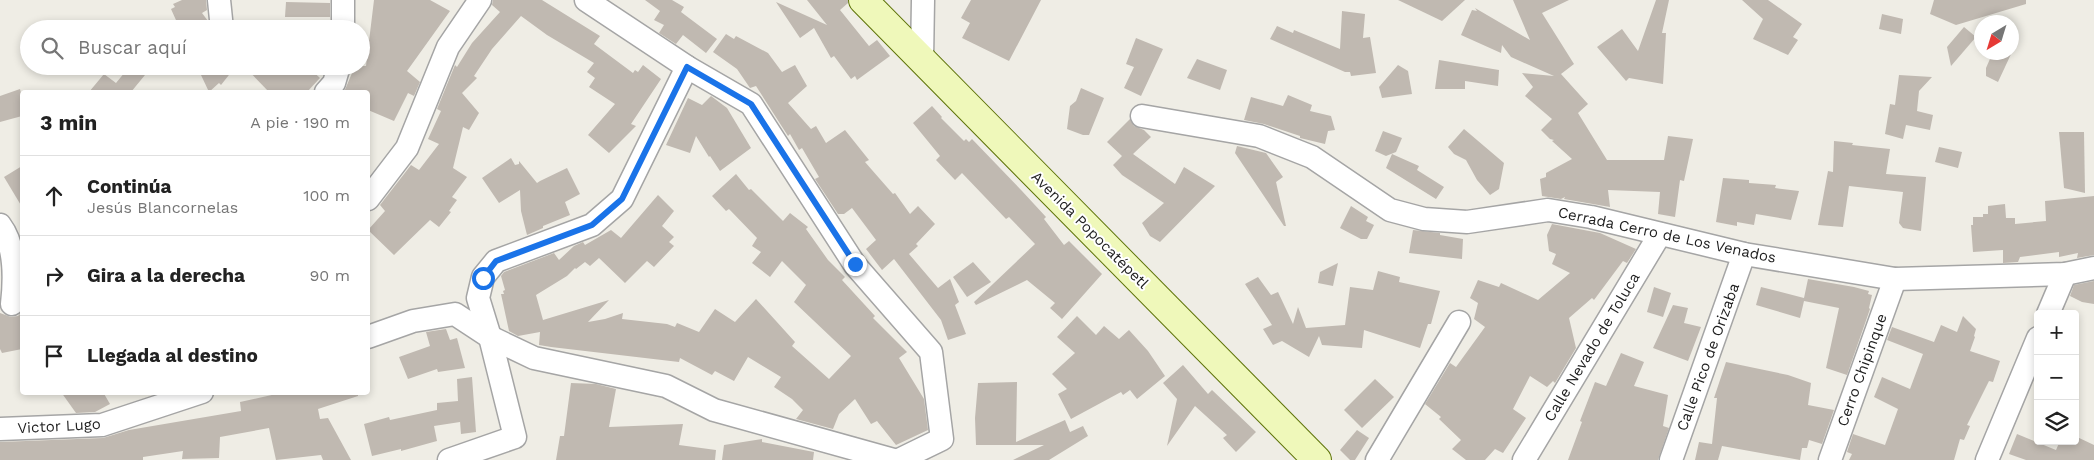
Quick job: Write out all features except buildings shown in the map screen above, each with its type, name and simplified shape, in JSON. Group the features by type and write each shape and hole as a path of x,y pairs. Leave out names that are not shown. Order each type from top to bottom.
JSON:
{"main road":[{"name":"Avenida Popocatépetl","path":"863,0 1317,460"}],"street":[{"path":"219,0 221,20"},
{"path":"343,0 343,20"},
{"path":"370,196 407,148 448,46 480,0"},
{"path":"586,0 687,67 751,104 855,264 931,352 942,439 899,460"},
{"path":"922,60 924,0"},
{"path":"449,460 515,437 490,337 478,298 483,278 496,261 592,225 622,199 687,67"},
{"path":"328,90 334,83 336,75"},
{"name":"Cerrada Cerro de Los Venados","path":"1142,116 1259,136 1312,157 1390,210 1424,219 1468,222 1548,210 1744,254 1895,279 2064,274 2094,268"},
{"path":"0,225 8,236 12,256 14,283 11,304"},
{"name":"Calle Nevado de Toluca","path":"1524,460 1660,234"},
{"name":"Calle Pico de Orizaba","path":"1671,460 1744,254"},
{"path":"2050,310 2064,274"},
{"name":"Cerro Chipinque","path":"1830,460 1895,279"},
{"path":"370,336 413,321 455,314 490,337 534,358 666,386 714,410 894,460"},
{"path":"1377,460 1459,322"},
{"path":"1987,460 2034,348"},
{"name":"Victor Lugo","path":"0,429 102,425 193,395"}],"route":[{"path":"483,278 496,261 592,225 622,199 687,67 751,104 855,264"}]}
